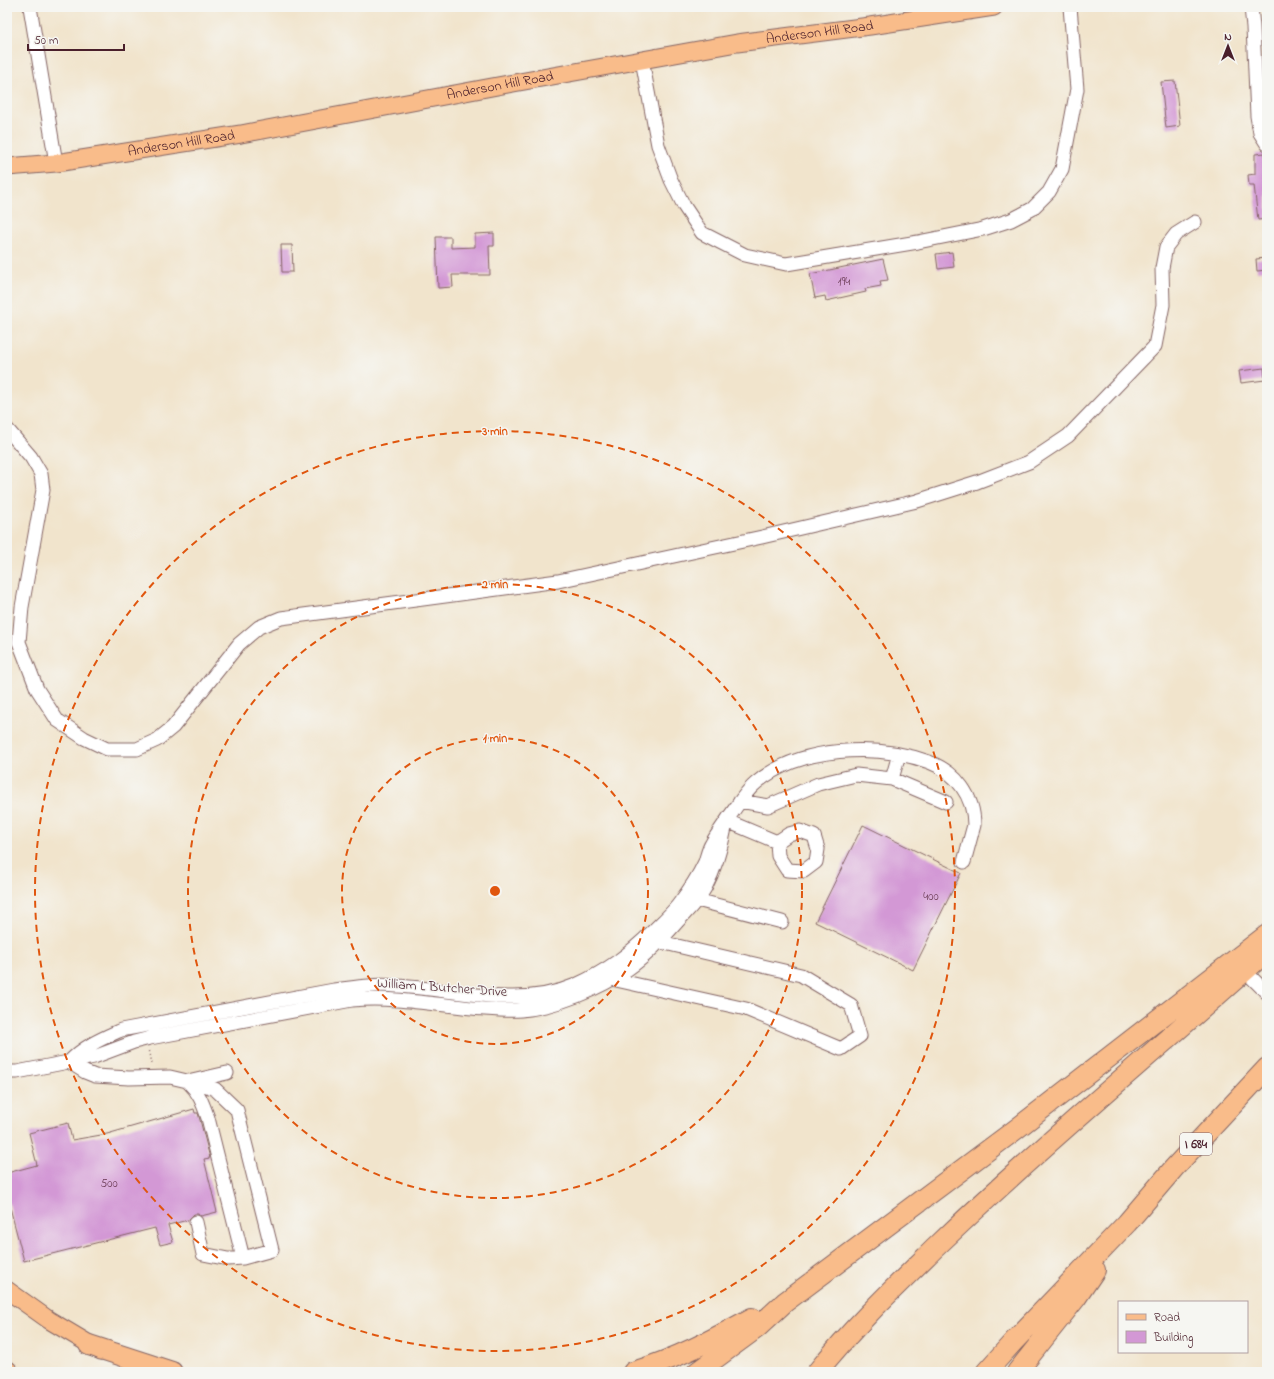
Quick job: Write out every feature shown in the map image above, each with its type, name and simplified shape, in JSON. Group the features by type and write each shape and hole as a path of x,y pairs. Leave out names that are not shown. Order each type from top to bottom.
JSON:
{"highway":[{"path":"697,1372 756,1328 785,1302 1015,1130 1267,936"},
{"path":"817,1372 872,1311 963,1221 1024,1165 1267,951"},
{"name":"I 684","path":"1127,1223 1174,1168 1267,1068"},
{"path":"986,1372 1127,1223"},
{"path":"1017,1372 1076,1298 1127,1223"},
{"path":"633,1372 667,1360 704,1344 751,1318 785,1302"},
{"path":"89,1345 172,1372"}],"main road":[{"name":"Anderson Hill Road","path":"7,167 56,163 241,134 736,43 870,26 965,9 994,7"},
{"path":"7,1290 49,1320 89,1345 145,1372"}],"street":[{"path":"30,7 56,163"},
{"path":"642,60 658,145 671,180 684,206 702,233 745,255 786,264 918,242 983,229 1011,220 1032,209 1049,192 1062,169 1077,89 1070,7"},
{"path":"1251,7 1257,116 1260,133 1267,144"},
{"path":"7,429 31,456 41,474 43,490 22,607 19,642 37,689 57,720 84,738 107,749 137,750 157,740 173,727 238,644 259,627 281,618 558,581 762,537 917,501 977,482 1029,462 1068,436 1155,346 1163,305 1162,268 1166,246 1176,234 1195,222"},
{"name":"William L Butcher Drive","path":"7,1072 17,1072 94,1057 146,1039 358,999 380,998 412,1000 466,1008 521,1010 549,1005 572,997 604,977 677,907 704,863 711,845 745,794 756,783 772,771 805,758 844,751 879,751 909,755 948,771 960,782 967,793 972,807 974,825 964,862"},
{"path":"892,779 899,754"},
{"path":"740,801 768,806 818,784 856,775 892,779 946,802"},
{"path":"727,820 777,842"},
{"name":"William L Butcher Drive","path":"69,1062 79,1051 121,1030 334,990 368,986 396,986 495,997 515,997 556,991 629,969 659,942 698,900 717,861 727,820"},
{"path":"684,897 782,922"},
{"path":"604,977 746,1009 841,1049 860,1036 851,1005 801,975 644,939"},
{"path":"1246,971 1267,993"},
{"path":"69,1062 85,1072 95,1076 129,1078 170,1077 204,1085 215,1089 237,1110 272,1250 243,1258 228,1259 203,1254 196,1222"},
{"path":"188,1082 227,1074"},
{"path":"188,1082 196,1090 203,1102 243,1258"}],"path":[{"path":"146,1039 154,1077"}],"building":[{"path":"1175,81 1180,126 1166,128 1161,82"},
{"path":"1265,153 1267,164 1267,219 1258,220 1254,185 1249,185 1248,175 1255,174 1255,154"},
{"path":"494,233 494,246 489,246 490,275 452,275 453,287 438,288 436,237 451,237 451,248 475,247 475,234"},
{"path":"281,245 292,245 293,272 282,272"},
{"path":"952,252 954,267 938,269 936,254"},
{"path":"1267,258 1267,270 1257,271 1256,259"},
{"path":"883,259 888,280 880,281 881,286 865,289 866,292 826,301 825,296 815,298 810,274"},
{"path":"1264,368 1265,380 1241,383 1239,371"},
{"path":"863,825 961,873 913,970 815,922"},
{"path":"194,1109 195,1113 198,1113 210,1158 204,1159 217,1212 201,1216 194,1214 188,1220 168,1225 173,1242 160,1245 155,1228 24,1261 7,1196 7,1173 37,1165 29,1133 68,1123 72,1140 107,1134"}]}
